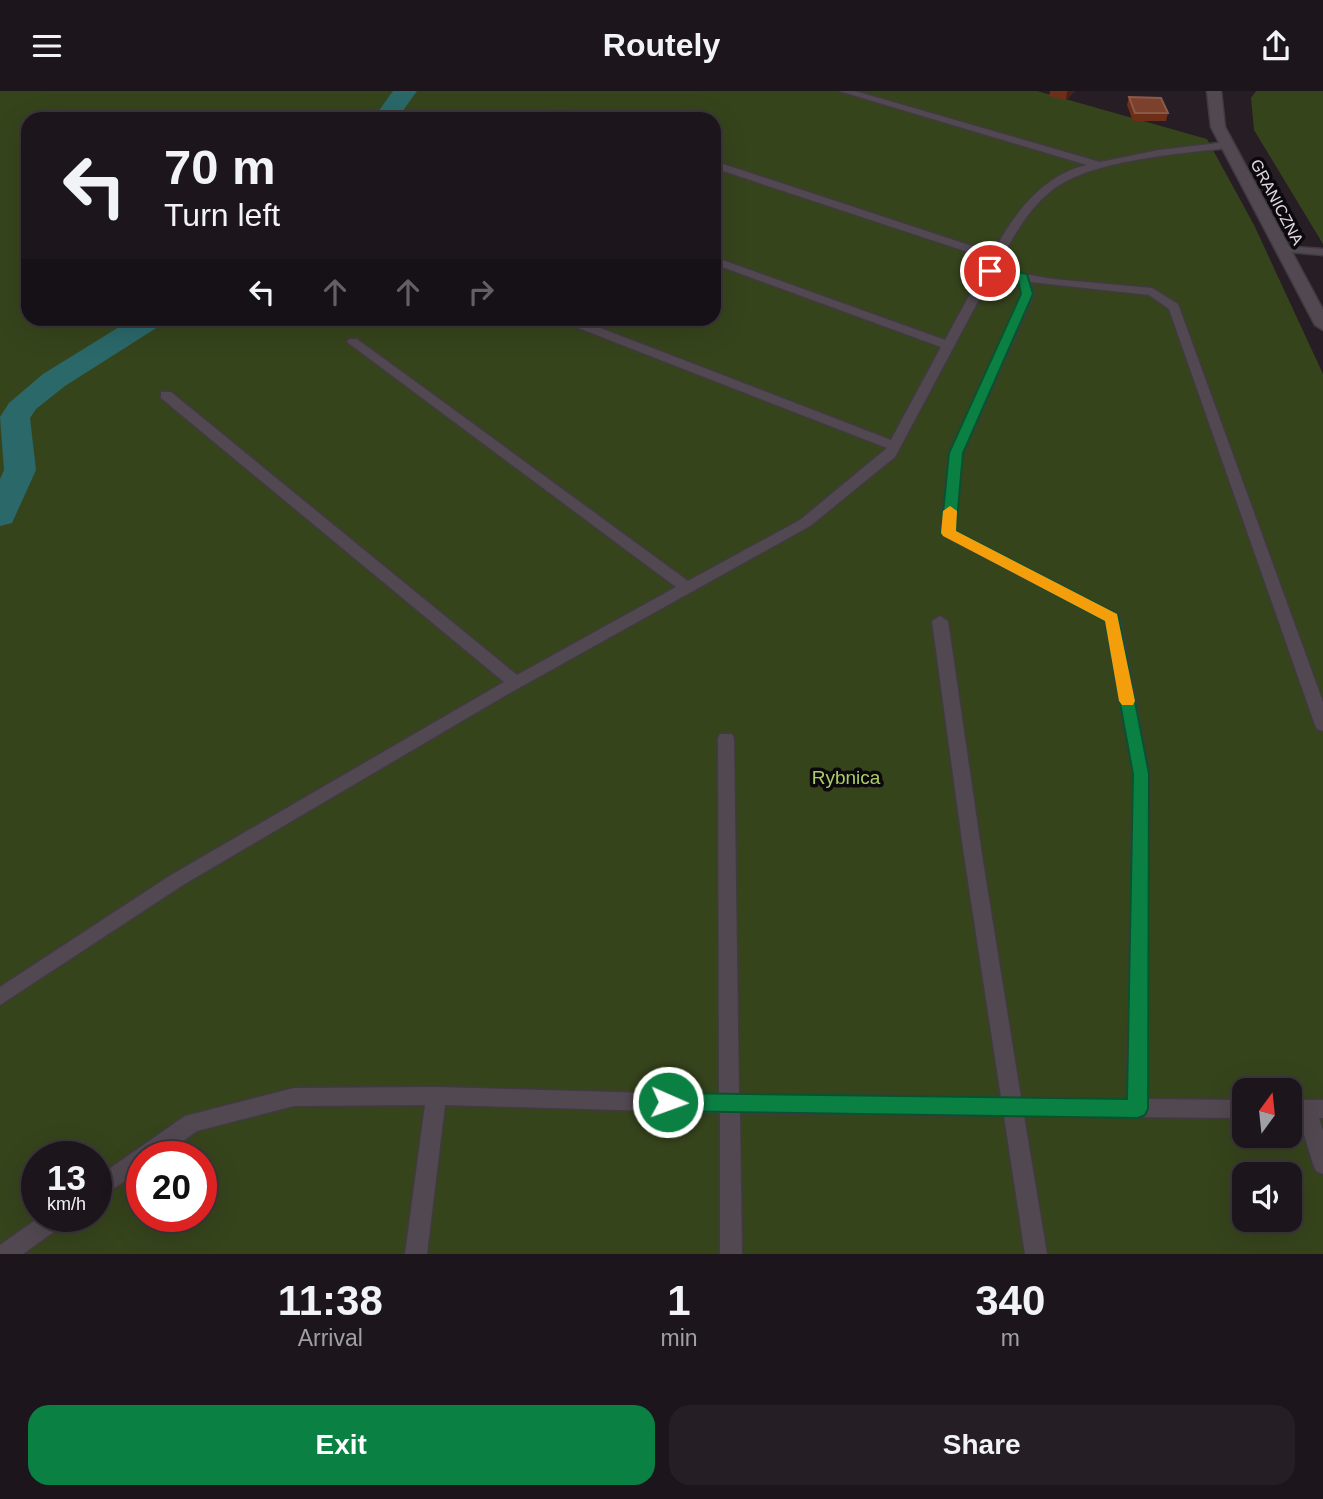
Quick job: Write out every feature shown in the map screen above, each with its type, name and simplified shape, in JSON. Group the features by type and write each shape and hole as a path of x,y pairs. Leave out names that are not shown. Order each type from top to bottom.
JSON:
{"street":[{"name":"GRANICZNA","path":"1214,91 1218,127 1323,325"}],"lane":[{"path":"844,91 1099,166"},
{"path":"0,997 177,880 516,683 805,523 890,454 1013,226 1047,188 1080,170 1159,153 1227,145"},
{"path":"721,167 1023,277 1053,283 1152,292 1174,307 1323,725"},
{"path":"1282,249 1323,252"},
{"path":"721,263 950,346"},
{"path":"1023,277 1027,294 956,453 948,533 1112,618 1141,774 1138,1109"},
{"path":"585,326 894,446"},
{"path":"353,342 687,588"},
{"path":"166,395 516,683"},
{"path":"940,621 973,855 1036,1254"},
{"path":"726,739 731,1254"},
{"path":"167,1141 192,1123 294,1097 436,1096 729,1104 1232,1109"},
{"path":"416,1254 436,1096"},
{"path":"1306,1109 1323,1164"},
{"path":"5,1254 36,1232"}],"green space":[{"name":"Rybnica","path":"0,91 1037,91 1207,139 1254,225 1323,374 1323,1254 0,1254"},
{"path":"1256,91 1323,91 1323,244 1254,130 1251,98"}],"building":[{"path":"1129,97 1161,98 1168,113 1135,113"}],"waterway":[{"path":"390,112 405,91"},
{"path":"0,515 20,470 15,418 24,403 54,380 140,326"}],"slow traffic":[{"path":"950,511 948,533 1112,618 1127,701"}],"route":[{"path":"668,1102 1138,1109 1141,774 1112,618 948,533 956,453 1027,294 1023,277 990,271"}]}
